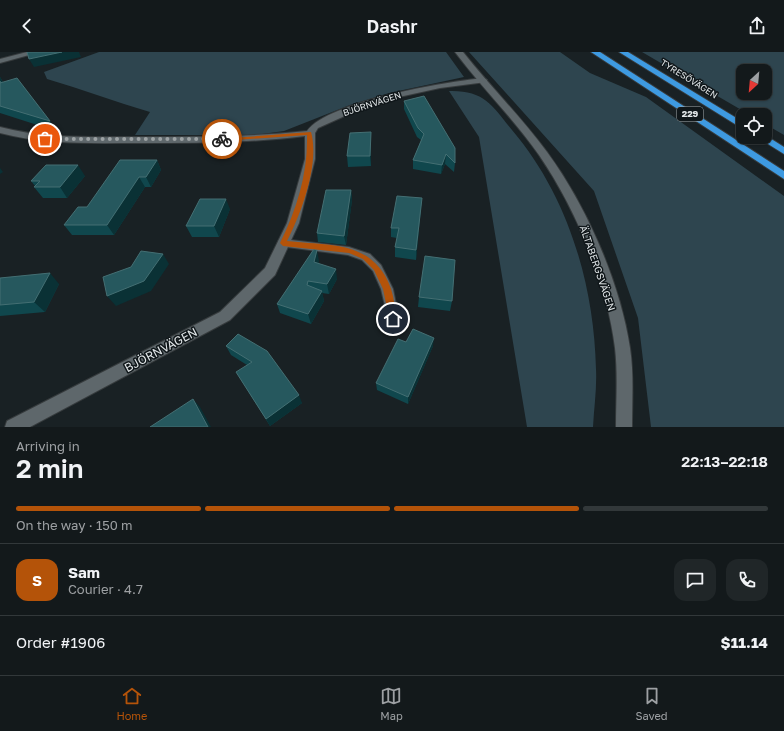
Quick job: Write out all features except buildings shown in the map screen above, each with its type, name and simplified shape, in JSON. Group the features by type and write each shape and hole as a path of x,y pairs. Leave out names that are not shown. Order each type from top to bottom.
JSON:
{"highway":[{"name":"229","path":"596,52 784,176"},
{"name":"TYRESÖVÄGEN","path":"623,52 736,122"},
{"path":"772,143 784,151"}],"street":[{"path":"0,61 36,52"},
{"name":"ÄLTABERGSVÄGEN","path":"459,52 543,154 568,193 590,240 609,296 621,340 624,376 624,427"},
{"name":"BJÖRNVÄGEN","path":"14,427 224,316 270,271 293,223 303,192 310,159 310,133 315,126 363,105 410,92 483,80"},
{"path":"0,130 16,135 45,139 91,140 219,140 310,133"}],"lane":[{"path":"283,243 349,251 366,257 377,268 387,289 393,319"}],"shaded area":[{"path":"99,52 446,52 464,77 389,93 350,105 284,131 255,135 135,135 150,112 47,79 44,72"},
{"path":"469,52 560,52 590,73 646,97 784,196 784,427 651,427 638,318 594,191"},
{"path":"642,52 784,52 784,135 772,128 772,108 738,108"},
{"path":"449,91 471,93 479,96 493,106 532,156 563,212 583,273 590,305 594,337 596,376 593,427 527,427 479,137"}],"way so far":[{"path":"45,139 222,139"}],"route":[{"path":"222,139 289,136 310,133 310,159 303,192 293,223 283,243 349,251 366,257 377,268 387,289 393,319"}]}
